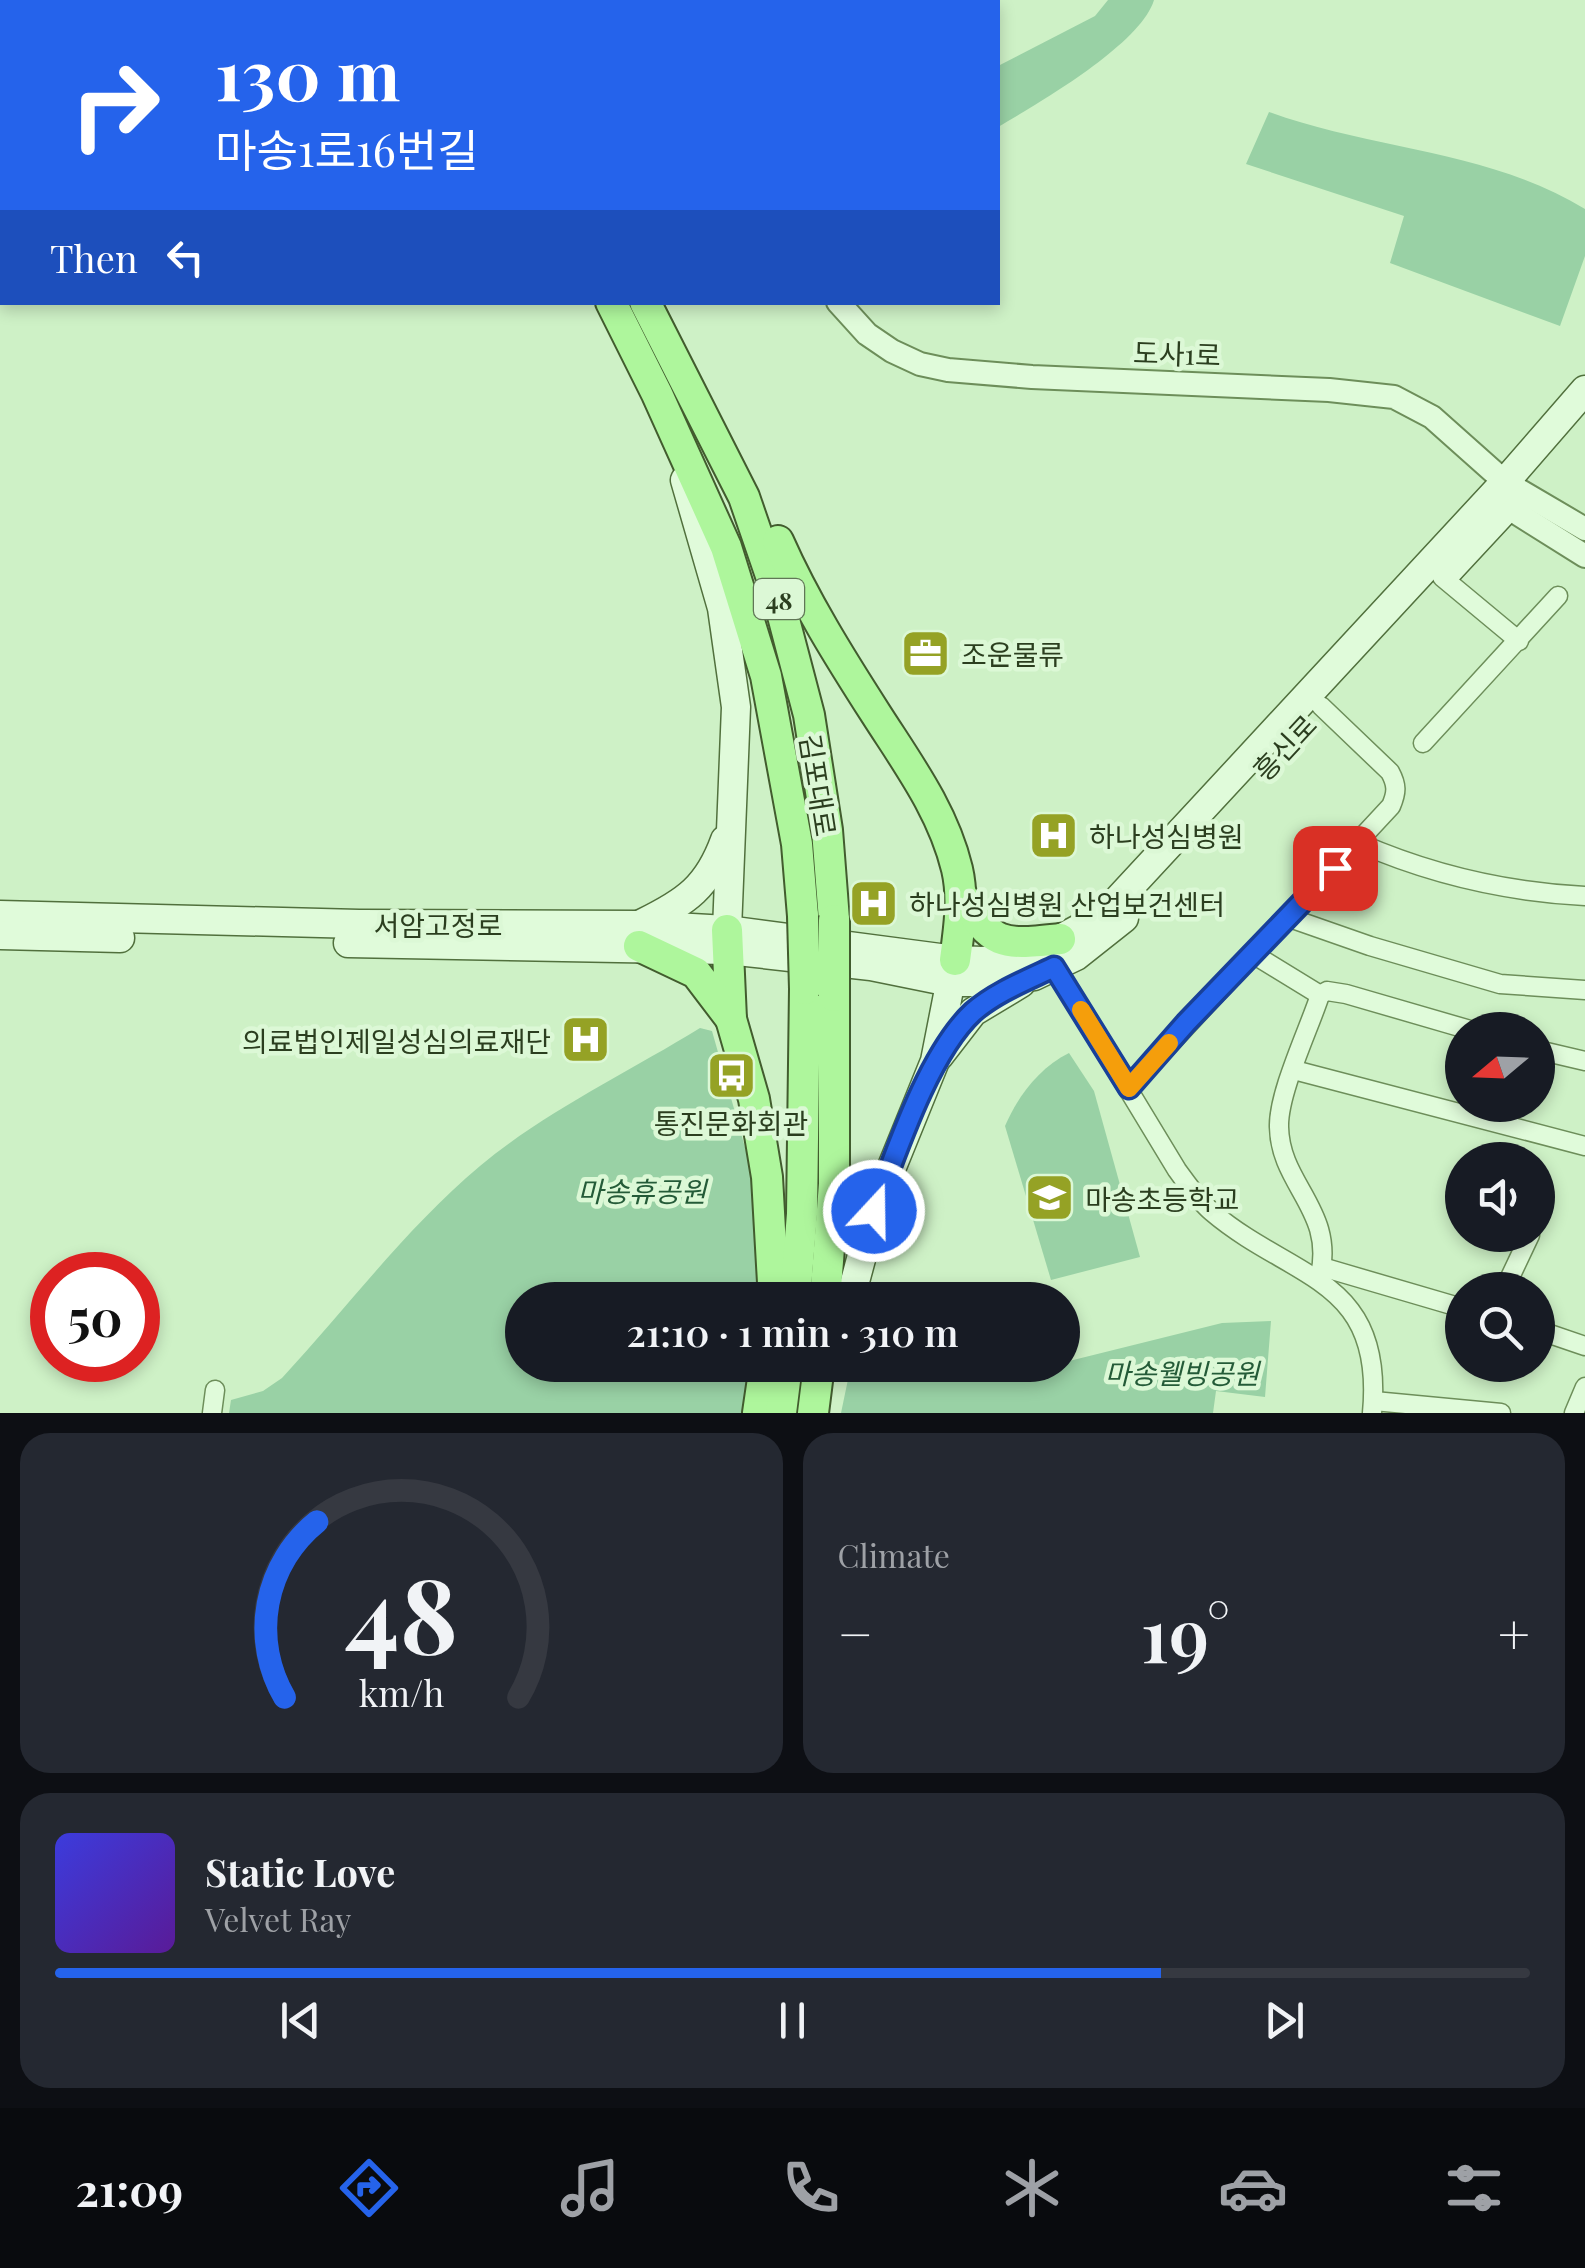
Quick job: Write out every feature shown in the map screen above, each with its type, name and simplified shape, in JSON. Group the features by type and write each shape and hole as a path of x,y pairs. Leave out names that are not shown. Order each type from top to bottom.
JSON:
{"main road":[{"name":"김포대로","path":"612,305 726,547 766,676 797,844 803,916 820,992 834,1184 826,1282"},
{"name":"김포대로","path":"646,305 744,497 777,593 809,715 827,830 834,920 820,992 796,1282"},
{"name":"흥신로","path":"873,957 952,971 1049,961 1095,942 1136,907 1442,577 1511,494 1585,390"},
{"path":"690,392 748,474 792,572 833,648 934,806 958,874 960,926 935,1061 874,1211 855,1282"},
{"path":"665,412 722,608 736,707 727,940 731,1019 760,1135 773,1282"},
{"name":"흥신로","path":"952,971 1005,959 1049,961 1113,905 1585,416"},
{"path":"731,1019 696,973 639,936 703,885 732,820"},
{"path":"935,1061 973,1012 1049,961 1021,943 997,940 976,920 959,891"},
{"name":"서암고정로","path":"0,916 359,924 727,940 873,957"},
{"name":"서암고정로","path":"0,935 639,936"},
{"path":"758,1413 763,1382"},
{"path":"780,1413 785,1382"},
{"path":"814,1411 817,1382"},
{"path":"814,1411 824,1382"}],"street":[{"name":"도사1로","path":"841,305 867,334 892,351 920,364 948,370 1394,397 1432,416 1511,494"},
{"path":"1511,494 1585,530"},
{"path":"1511,494 1585,556"},
{"path":"1442,577 1519,641"},
{"path":"1422,743 1558,596"},
{"path":"1129,1088 1392,806 1396,783 1390,772 1321,706"},
{"path":"1359,843 1388,856 1510,890 1585,896"},
{"path":"1287,917 1500,984 1585,990"},
{"path":"1252,954 1320,995"},
{"path":"1049,961 1198,1200 1224,1221 1320,1273 1445,1304"},
{"path":"1445,1023 1346,994 1327,991 1320,995 1281,1107 1279,1127 1286,1160 1316,1214 1322,1237 1320,1273 1361,1326 1373,1362 1373,1407 1500,1413"},
{"path":"1555,1054 1585,1061"},
{"path":"1294,1070 1585,1146"},
{"path":"1555,1336 1585,1346"},
{"path":"1574,1413 1585,1386"},
{"path":"212,1413 215,1390"}],"green space":[{"path":"1108,0 1154,0 1145,17 1110,53 1000,126 1000,65 1095,16"},
{"path":"1269,112 1308,125 1470,162 1548,189 1585,209 1585,256 1560,326 1390,263 1404,216 1246,164"},
{"name":"마송휴공원","path":"700,1028 712,1031 748,1158 755,1198 759,1282 505,1282 505,1382 750,1382 744,1413 229,1413 231,1400 263,1391 282,1378 453,1190 505,1146"},
{"path":"1069,1053 1094,1091 1140,1257 1051,1280 1005,1126 1031,1084"},
{"name":"마송웰빙공원","path":"1271,1321 1265,1397 1216,1391 1213,1413 841,1413 847,1382 1080,1382 1080,1358 1222,1323"}],"slow traffic":[{"path":"1081,1010 1129,1088 1169,1043"}],"place":[{"name":"조운물류","path":"926,653"},
{"name":"하나성심병원","path":"1054,835"},
{"name":"하나성심병원 산업보건센터","path":"874,903"},
{"name":"의료법인제일성심의료재단","path":"586,1040"},
{"name":"통진문화회관","path":"731,1075"},
{"name":"마송초등학교","path":"1050,1198"}],"route":[{"path":"874,1211 935,1061 973,1012 1054,967 1129,1088 1335,868"}]}
